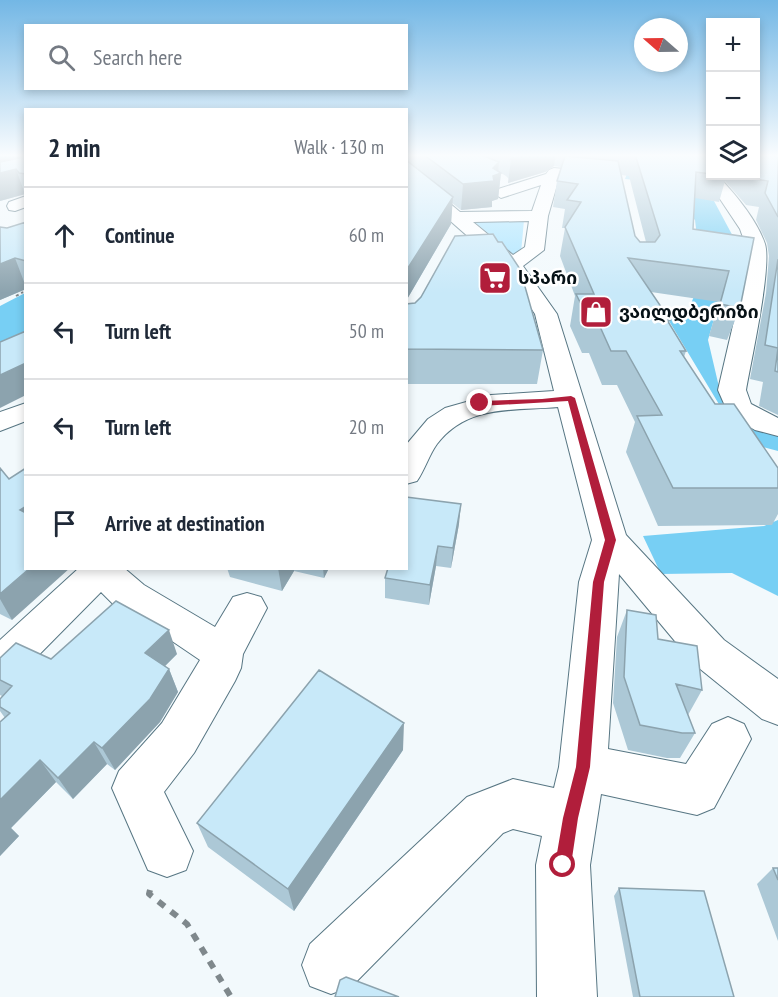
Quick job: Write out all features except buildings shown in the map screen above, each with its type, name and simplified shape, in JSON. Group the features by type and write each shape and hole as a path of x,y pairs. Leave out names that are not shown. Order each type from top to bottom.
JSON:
{"street":[{"path":"431,201 458,227 512,265 546,314 610,540 709,652 778,705"},
{"path":"512,265 534,250 539,216 544,201"},
{"path":"729,201 743,220 756,246 756,268 732,390 739,409 765,424 778,427"},
{"path":"458,227 539,216"},
{"path":"408,470 424,441 461,410 480,403 542,402 571,398"},
{"path":"0,422 24,412"},
{"path":"567,997 563,865 583,767 598,582 610,540"},
{"path":"0,666 100,570"},
{"path":"102,570 130,596 158,611 222,653"},
{"path":"167,851 136,788 178,738 220,668 222,653 247,608"},
{"path":"583,767 697,791 728,738"},
{"path":"330,965 485,815 513,804 571,818"}],"path":[{"path":"16,293 24,292"},
{"path":"187,924 231,997"}],"shaded area":[{"path":"677,201 714,201 736,242 708,340 723,404 778,435 778,451 741,441 663,311 689,308 702,278 695,220"},
{"path":"471,219 524,220 521,253 513,254"},
{"path":"24,294 24,344 0,356 0,306"},
{"path":"778,520 778,596 732,573 661,574 643,536 764,526"}],"place":[{"name":"სპარი","path":"495,278"},
{"name":"ვაილდბერიზი","path":"596,312"}],"route":[{"path":"480,403 542,402 571,398 610,540 598,582 583,767 563,865"}]}
